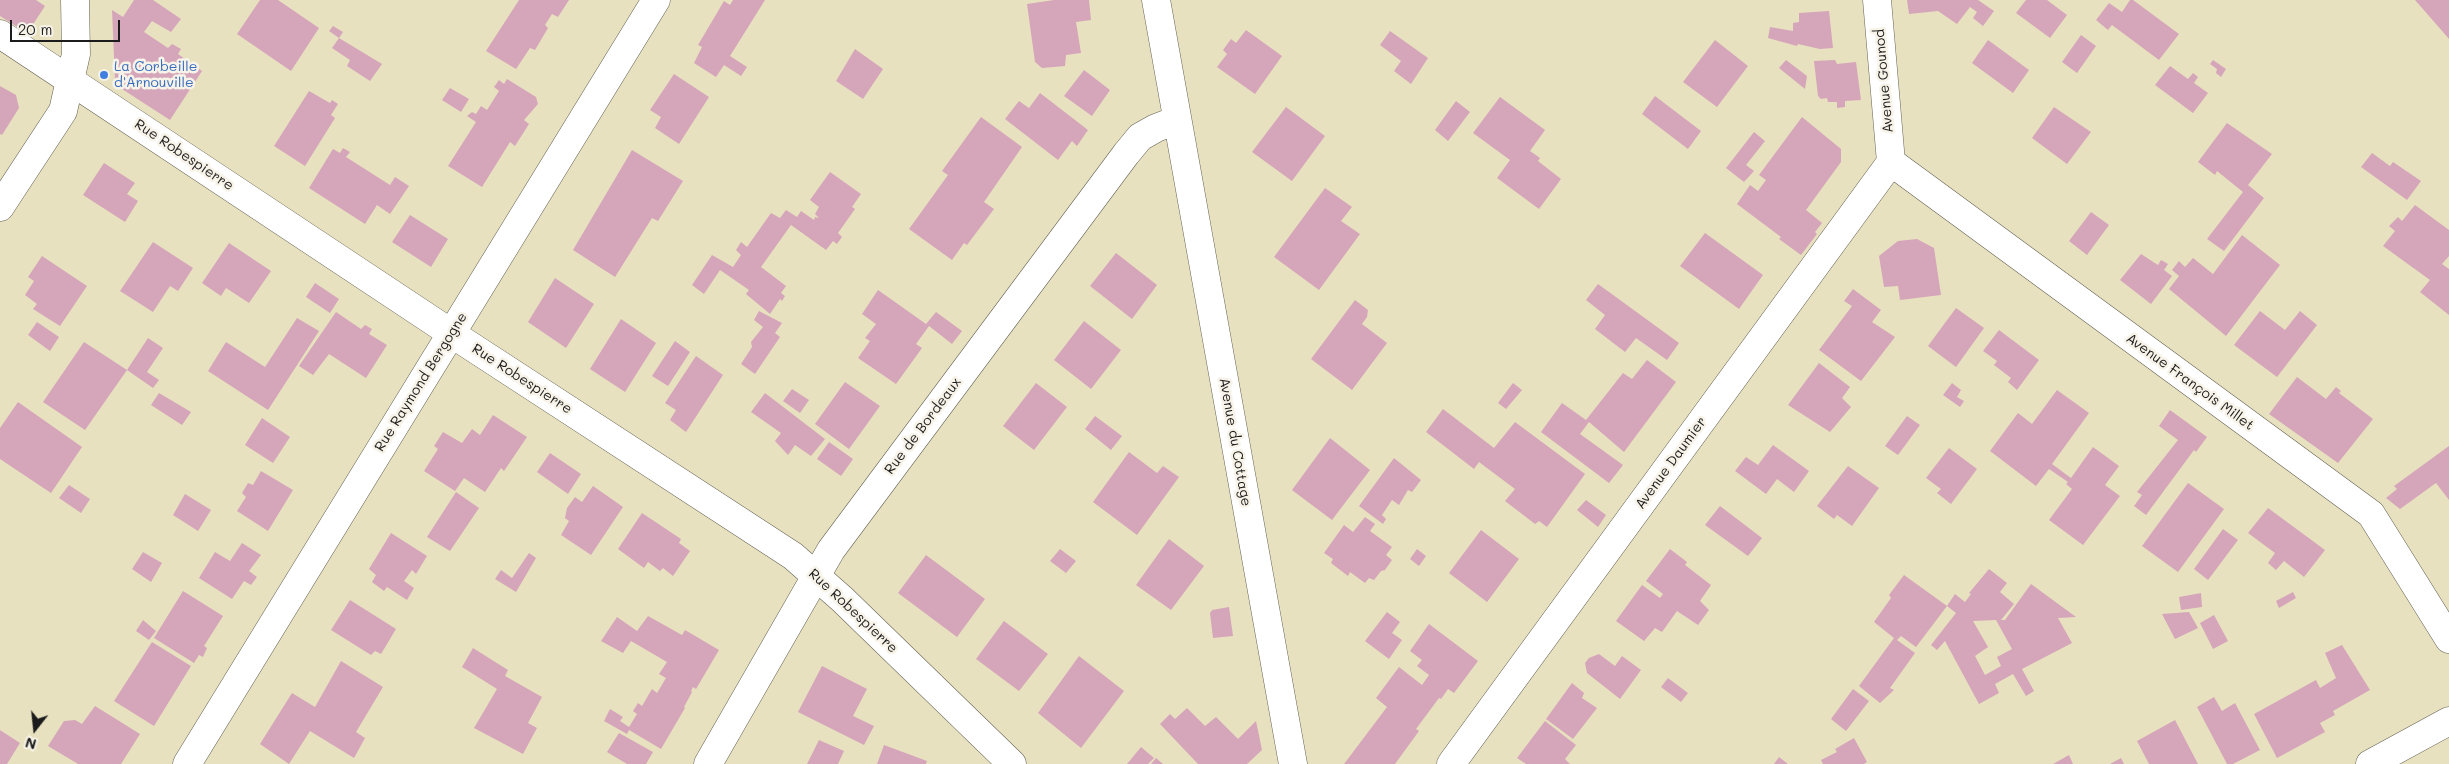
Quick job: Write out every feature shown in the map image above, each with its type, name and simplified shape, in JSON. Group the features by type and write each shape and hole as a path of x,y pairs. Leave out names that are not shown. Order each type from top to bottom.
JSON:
{"street":[{"path":"0,207 63,111 76,54 75,0"},
{"name":"Rue Raymond Bergogne","path":"187,764 656,0"},
{"name":"Avenue du Cottage","path":"1156,0 1293,764"},
{"name":"Avenue Gounod","path":"1877,0 1891,162"},
{"name":"Rue Robespierre","path":"0,34 451,333 793,556 842,599 999,759"},
{"name":"Rue de Bordeaux","path":"708,764 831,550 1126,154 1140,137 1177,120"},
{"name":"Avenue François Millet","path":"1891,162 2371,514 2449,639"},
{"name":"Avenue Daumier","path":"1451,764 1891,162"},
{"path":"2370,764 2449,721"}],"building":[{"path":"0,0 36,0 45,6 32,26 19,28 0,16"},
{"path":"134,0 153,0 181,19 171,32 152,21 144,32 168,48 172,44 181,49 178,54 202,71 170,120 122,89 115,80 112,10 123,17"},
{"path":"260,0 278,0 319,28 291,71 237,34"},
{"path":"519,0 569,0 558,17 552,14 545,25 548,28 535,50 530,48 516,69 486,51"},
{"path":"733,0 765,0 730,56 747,67 741,76 724,65 716,77 694,63 702,47 698,45 724,1 730,5"},
{"path":"1054,0 1089,0 1091,20 1076,22 1081,53 1066,55 1065,66 1042,68 1035,62 1027,4"},
{"path":"1907,0 1978,0 1994,11 1983,26 1973,18 1977,12 1970,7 1957,24 1938,11 1909,14"},
{"path":"2026,0 2047,0 2067,15 2050,38 2016,13"},
{"path":"2130,0 2133,0 2179,34 2159,60 2112,25 2108,30 2096,20 2109,3 2122,12"},
{"path":"2415,0 2449,0 2449,39 2443,32"},
{"path":"1829,11 1833,48 1820,49 1798,44 1797,46 1768,38 1770,27 1793,31 1793,23 1799,22 1799,13"},
{"path":"333,26 343,32 339,38 329,31"},
{"path":"1246,30 1282,56 1255,94 1217,67 1227,54 1223,50 1231,39 1236,43"},
{"path":"1390,31 1428,58 1411,84 1394,71 1401,61 1380,45"},
{"path":"2081,35 2096,46 2077,73 2062,62"},
{"path":"339,38 382,64 370,81 347,66 350,60 332,48"},
{"path":"1715,40 1748,66 1717,107 1683,82"},
{"path":"1988,40 2029,70 2013,93 1972,63"},
{"path":"855,49 883,69 863,99 836,81"},
{"path":"1786,60 1807,76 1805,89 1779,68"},
{"path":"1835,60 1837,64 1856,62 1861,100 1845,101 1845,107 1837,108 1837,102 1828,102 1827,98 1821,99 1818,96 1814,61"},
{"path":"2213,60 2226,69 2221,77 2216,73 2217,69 2210,64"},
{"path":"2170,66 2188,79 2193,73 2198,77 2194,83 2208,93 2193,113 2155,85"},
{"path":"1084,70 1110,90 1092,116 1064,96"},
{"path":"674,74 709,97 679,144 655,128 661,117 650,110"},
{"path":"507,79 536,97 538,104 524,120 529,124 515,146 510,142 482,187 448,166 476,122 467,116 472,112 476,114 481,106 487,110 499,91 494,87 499,80 504,84"},
{"path":"0,86 16,95 19,108 2,135 0,134"},
{"path":"450,88 469,99 461,112 442,100"},
{"path":"309,91 330,103 332,100 338,104 331,115 335,118 305,166 274,146"},
{"path":"1040,93 1088,130 1077,146 1072,141 1058,160 1005,119 1019,101 1029,108"},
{"path":"1655,96 1701,131 1688,149 1642,114"},
{"path":"1500,97 1545,130 1530,151 1540,158 1538,161 1561,179 1539,209 1497,178 1510,160 1473,133"},
{"path":"1456,101 1470,112 1448,141 1435,130"},
{"path":"1286,107 1325,136 1292,181 1252,152"},
{"path":"2054,107 2091,132 2067,164 2032,138"},
{"path":"981,117 1022,147 984,202 994,209 967,245 964,243 952,260 909,229 948,175 942,171"},
{"path":"1802,117 1841,149 1841,162 1806,210 1822,223 1815,232 1817,234 1801,255 1779,239 1781,237 1737,204 1750,185 1758,191 1766,180 1759,175"},
{"path":"2227,123 2272,154 2248,185 2264,198 2224,251 2207,239 2243,192 2217,171 2215,175 2198,162"},
{"path":"1754,132 1765,141 1746,165 1754,171 1744,182 1726,168"},
{"path":"343,148 350,152 346,157 390,185 395,177 409,186 390,214 377,205 365,224 309,188 333,149 340,153"},
{"path":"632,150 683,181 658,221 652,218 615,277 573,250"},
{"path":"2372,153 2390,166 2393,162 2421,181 2407,200 2361,167"},
{"path":"104,163 135,183 127,194 138,201 125,222 83,195"},
{"path":"830,172 861,194 852,207 855,209 838,233 842,237 837,244 833,241 826,250 791,225 761,267 786,286 781,293 785,296 782,301 780,299 770,314 746,294 749,290 720,270 704,294 692,285 712,255 733,267 741,255 736,250 741,242 747,247 771,213 780,218 786,210 797,217 801,211 814,220 815,217 819,218 815,214 819,207 810,200"},
{"path":"1325,188 1352,207 1341,221 1360,234 1319,290 1274,257"},
{"path":"2415,205 2449,230 2449,256 2442,264 2449,269 2449,315 2420,292 2430,280 2383,246 2395,231 2389,226 2398,217 2402,221"},
{"path":"2091,212 2109,225 2087,255 2069,241"},
{"path":"410,215 448,239 431,267 392,242"},
{"path":"1705,233 1763,275 1739,309 1680,266"},
{"path":"2242,235 2280,265 2226,336 2169,289 2179,276 2172,270 2179,261 2185,267 2193,258 2213,274"},
{"path":"1917,239 1934,248 1941,295 1900,300 1898,286 1884,287 1879,256 1898,241"},
{"path":"153,242 193,268 178,291 170,286 153,312 120,291"},
{"path":"229,243 271,271 249,303 226,288 221,296 202,283"},
{"path":"1116,253 1157,285 1132,319 1090,286"},
{"path":"2141,254 2158,265 2161,260 2168,264 2164,270 2172,276 2151,304 2120,280"},
{"path":"42,256 87,286 60,326 33,309 37,304 25,295 34,281 28,277"},
{"path":"555,278 594,304 566,348 528,322"},
{"path":"315,283 339,299 330,313 306,297"},
{"path":"1598,284 1679,343 1667,360 1636,338 1625,352 1595,329 1605,315 1586,300"},
{"path":"1853,289 1881,310 1872,322 1895,337 1861,381 1819,350 1852,306 1844,301"},
{"path":"878,290 926,324 936,312 962,331 952,344 929,326 916,344 922,348 896,384 858,358 870,341 865,338 876,324 862,314"},
{"path":"1355,300 1368,310 1367,317 1362,324 1387,343 1352,390 1311,359"},
{"path":"1956,308 1984,328 1956,367 1928,346"},
{"path":"759,311 782,323 775,333 780,337 755,374 741,364 752,347 751,342 763,327 754,320"},
{"path":"2260,311 2285,330 2300,311 2317,325 2277,377 2234,345"},
{"path":"336,312 361,329 365,325 372,329 369,334 387,345 366,378 329,354 313,375 299,366"},
{"path":"297,318 319,331 268,410 208,371 226,342 265,367"},
{"path":"621,319 656,343 625,392 590,369"},
{"path":"1084,321 1121,350 1091,389 1054,360"},
{"path":"37,322 59,337 50,351 28,335"},
{"path":"1999,330 2039,360 2017,390 2008,382 2011,378 1994,365 1997,361 1983,351"},
{"path":"148,338 163,348 147,372 159,380 153,388 127,370"},
{"path":"675,341 690,352 668,386 652,376"},
{"path":"84,342 127,370 85,430 43,402"},
{"path":"696,356 723,375 686,432 670,420 676,410 665,403"},
{"path":"1647,360 1676,382 1624,452 1589,422 1580,434 1623,465 1609,483 1541,432 1562,403 1586,420 1623,373 1632,379"},
{"path":"1819,363 1850,387 1842,398 1851,407 1830,432 1788,405"},
{"path":"2297,377 2326,399 2336,387 2341,391 2339,393 2373,419 2338,463 2269,414"},
{"path":"845,382 880,406 849,449 815,424"},
{"path":"1036,383 1067,407 1034,450 1003,426"},
{"path":"1513,383 1522,390 1506,409 1498,403"},
{"path":"1952,383 1961,390 1957,397 1964,401 1960,407 1943,395"},
{"path":"792,389 809,400 800,413 783,401"},
{"path":"2057,390 2089,413 2052,464 2071,478 2093,447 2119,466 2105,485 2120,496 2083,545 2049,520 2072,489 2066,484 2068,482 2049,469 2036,486 1990,451 2018,413 2032,424"},
{"path":"159,393 191,412 182,425 151,405"},
{"path":"765,393 825,439 811,456 795,445 788,455 775,441 781,433 751,412"},
{"path":"18,402 82,447 51,493 0,459 0,428"},
{"path":"1443,409 1494,448 1515,422 1585,474 1547,527 1539,521 1535,524 1505,501 1515,489 1479,462 1474,469 1426,432"},
{"path":"2170,410 2207,437 2196,452 2194,450 2146,515 2134,506 2142,495 2137,492 2178,440 2159,426"},
{"path":"493,415 527,437 504,471 501,468 485,492 464,478 455,491 424,471 438,449 434,446 443,432 462,443 472,429 480,435"},
{"path":"1095,416 1122,436 1111,450 1085,429"},
{"path":"1907,416 1920,425 1898,455 1885,446"},
{"path":"262,418 290,437 273,463 245,445"},
{"path":"1330,438 1370,470 1332,520 1292,490"},
{"path":"829,442 853,459 841,476 817,459"},
{"path":"1773,445 1809,471 1794,492 1777,479 1766,494 1735,471 1746,457 1758,465"},
{"path":"2449,446 2449,500 2436,483 2400,509 2386,498 2397,489 2394,486"},
{"path":"1949,448 1977,469 1951,504 1937,493 1941,489 1926,478"},
{"path":"1129,452 1157,473 1163,466 1179,477 1137,535 1093,502"},
{"path":"550,453 581,474 568,494 537,472"},
{"path":"1394,458 1421,480 1412,492 1408,490 1399,505 1392,500 1382,515 1386,519 1383,524 1359,506"},
{"path":"1848,466 1879,488 1852,526 1837,515 1834,519 1817,506"},
{"path":"261,471 293,490 268,531 237,511 246,497 242,493 248,483 253,485"},
{"path":"2188,483 2224,509 2178,572 2142,546"},
{"path":"69,485 90,499 81,513 59,498"},
{"path":"593,486 623,507 591,555 561,535 569,521 565,518 567,508 575,497 582,502"},
{"path":"456,492 479,508 450,551 427,537"},
{"path":"185,494 211,510 198,531 173,515"},
{"path":"1586,500 1606,515 1598,527 1577,510"},
{"path":"1720,506 1762,538 1748,556 1705,525"},
{"path":"2268,508 2325,550 2304,577 2284,561 2276,570 2268,563 2275,553 2248,533"},
{"path":"642,513 681,539 679,543 690,551 673,576 663,568 660,571 648,562 644,568 618,549"},
{"path":"1365,517 1375,524 1370,531 1392,547 1386,555 1392,560 1374,580 1369,578 1365,583 1350,572 1348,576 1331,563 1333,559 1324,553 1344,525 1353,532"},
{"path":"2223,529 2238,540 2208,580 2194,569"},
{"path":"1481,530 1519,559 1487,602 1449,573"},
{"path":"391,533 427,556 416,574 412,570 404,581 414,588 407,600 387,587 384,591 372,582 376,575 369,569"},
{"path":"1169,539 1204,566 1171,610 1136,585"},
{"path":"242,543 261,555 249,571 257,577 251,585 244,581 232,599 199,578 215,552 230,561"},
{"path":"1060,549 1076,561 1066,573 1050,561"},
{"path":"1417,549 1426,556 1419,566 1410,559"},
{"path":"1670,549 1687,562 1685,565 1711,585 1700,601 1709,610 1698,625 1677,611 1662,632 1655,628 1644,641 1616,621 1642,585 1660,598 1663,594 1646,581"},
{"path":"143,552 162,563 151,582 132,569"},
{"path":"529,553 536,558 516,592 495,579 501,570 512,578"},
{"path":"926,555 985,599 957,637 898,593"},
{"path":"1989,569 2007,583 2000,592 2014,604 2001,620 2005,620 2031,584 2076,617 2058,618 2072,643 2022,669 2034,691 2026,696 2013,674 1995,684 1999,693 1979,704 1945,641 1937,650 1931,645 1956,613 1947,606 1955,594 1965,602 1971,594 1969,593","holes":["1996,620 2012,649 1997,657 2001,666 1985,675 1975,656 1988,647 1973,621"]},
{"path":"1904,575 1947,606 1916,647 1901,636 1897,640 1915,653 1890,688 1894,690 1880,703 1859,686 1894,638 1874,622 1891,598 1889,595"},
{"path":"183,591 223,616 204,646 207,648 203,657 199,655 194,663 154,638"},
{"path":"2293,592 2296,598 2279,608 2276,601"},
{"path":"2201,593 2202,607 2181,610 2179,597"},
{"path":"350,600 396,629 381,654 375,651 371,655 331,630"},
{"path":"1229,607 1233,636 1213,638 1210,613 1212,610"},
{"path":"1387,612 1400,622 1392,633 1402,640 1389,659 1365,641"},
{"path":"2189,612 2198,628 2175,639 2162,614"},
{"path":"2214,615 2228,641 2213,649 2200,623"},
{"path":"648,616 682,635 685,630 719,650 696,689 693,687 685,708 661,749 629,730 627,734 604,721 610,709 623,717 620,721 629,727 637,714 633,711 638,703 642,706 652,689 657,693 666,678 659,674 667,662 631,641 623,653 601,641 617,617 637,631"},
{"path":"143,620 156,631 149,640 136,631"},
{"path":"1004,621 1048,654 1019,691 976,659"},
{"path":"1429,624 1478,661 1454,693 1448,689 1441,699 1439,698 1416,729 1419,731 1395,764 1344,764 1387,707 1376,698 1399,667 1422,685 1429,675 1417,666 1422,660 1410,651"},
{"path":"152,642 191,666 154,726 114,701"},
{"path":"2342,645 2370,690 2333,711 2335,715 2320,723 2325,732 2277,758 2254,714 2316,680 2320,688 2336,678 2325,653"},
{"path":"473,648 508,670 505,676 542,697 528,723 537,728 523,754 474,728 497,689 462,667"},
{"path":"1599,654 1615,666 1622,656 1641,670 1620,699 1587,673 1585,663 1589,658"},
{"path":"1079,656 1124,691 1081,748 1038,713"},
{"path":"341,661 383,687 356,732 365,738 354,758 310,731 289,764 260,744 292,693 315,707"},
{"path":"822,666 867,689 853,716 874,726 864,745 798,712"},
{"path":"1668,678 1688,693 1681,702 1661,687"},
{"path":"1572,683 1584,693 1582,698 1597,708 1573,739 1546,719"},
{"path":"1853,689 1869,701 1846,731 1831,719"},
{"path":"2214,697 2222,711 2235,703 2260,750 2233,764 2227,764 2197,707"},
{"path":"95,706 140,734 121,764 78,764 48,746 64,721 75,720 82,724"},
{"path":"1187,708 1205,726 1216,717 1238,739 1256,721 1262,750 1247,764 1198,764 1160,724 1170,714 1175,719"},
{"path":"2175,720 2198,764 2149,764 2137,741"},
{"path":"1545,721 1576,745 1565,759 1570,764 1526,764 1517,758"},
{"path":"0,730 20,743 7,764 0,764"},
{"path":"619,733 653,752 646,764 627,764 607,752"},
{"path":"1854,738 1867,762 1864,764 1823,764 1821,760 1837,752 1835,749"},
{"path":"819,740 844,751 838,764 807,764"},
{"path":"884,745 927,761 926,764 877,764"},
{"path":"1141,747 1154,758 1148,764 1127,764"},
{"path":"2069,755 2073,764 2053,764"},
{"path":"1779,757 1788,764 1774,764"},
{"path":"1156,758 1163,764 1151,764"},
{"path":"2121,758 2124,764 2110,764"}],"place":[{"name":"La Corbeille d'Arnouville","path":"104,75"}]}
